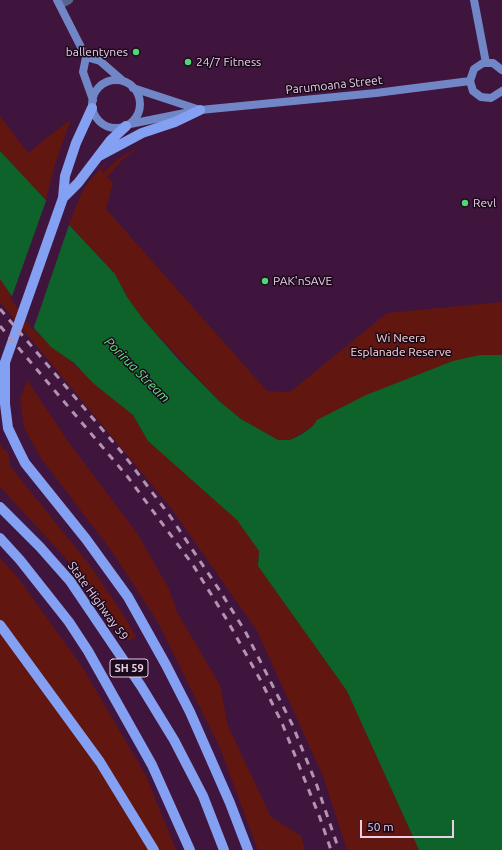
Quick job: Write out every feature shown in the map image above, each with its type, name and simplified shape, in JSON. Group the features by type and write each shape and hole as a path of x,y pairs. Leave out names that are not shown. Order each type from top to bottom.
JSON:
{"main road":[{"path":"474,0 486,63"},
{"path":"58,2 86,57 84,72 98,120 105,125 118,128 128,125"},
{"path":"63,198 110,141 137,116 140,106 139,96 133,88 100,61 86,57"},
{"path":"502,70 496,64 486,63 474,69 470,81 473,91 481,97 492,98 502,91"},
{"path":"0,374 63,198 65,176 76,143 93,104 96,92 106,83 123,81"},
{"name":"Parumoana Street","path":"128,125 200,110 376,93 470,81"},
{"name":"Parumoana Street","path":"133,88 200,110"},
{"path":"99,156 142,133 174,122 200,110"},
{"path":"5,362 5,404 8,428 18,449 25,463 86,539 128,597 190,712 230,803 248,850"},
{"name":"State Highway 59","path":"0,507 40,547 70,581 141,686 174,740 203,796 224,850"},
{"name":"SH 59","path":"0,538 20,560 69,622 88,651 152,765 190,850"},
{"path":"0,625 100,762 154,850"}],"street":[{"path":"58,2 70,0"}],"green space":[{"path":"0,116 28,153 71,119 55,164 46,200 0,151"},
{"name":"Wi Neera Esplanade Reserve","path":"139,147 121,161 107,177 113,182 106,209 267,391 290,392 387,313 502,302 502,643 313,426 290,440 278,440 241,419 219,401 143,319 127,297 115,274 69,224 81,194 89,181 105,164 106,165 101,171 103,173 118,159"},
{"path":"0,279 37,333 133,415 148,441 237,519 259,551 258,566 347,691 419,850 347,850 323,776 257,631 171,508 0,302"},
{"path":"27,380 70,444 137,533 169,589 177,612 220,685 228,726 271,817 301,836 305,850 258,850 220,748 159,624 113,553 41,458 24,428 20,399"},
{"path":"0,443 2,448 7,451 10,466 89,564 121,611 136,637 128,641 85,579 0,487"},
{"path":"0,558 19,579 83,668 146,776 176,850 0,850"}],"water":[{"name":"Porirua Stream","path":"0,151 115,274 127,297 143,319 179,360 219,401 241,419 278,440 290,440 313,426 317,420 366,395 453,361 480,355 502,355 502,850 419,850 347,691 258,566 259,551 237,520 148,441 133,415 93,383 74,363 51,347 34,328 0,279"}],"pier":[{"path":"47,198 70,222 33,330 11,299"}],"railway":[{"path":"0,309 124,455 170,516 220,591 245,631 292,724 316,783 339,850"},
{"path":"0,326 127,476 193,565 227,620 261,681 282,723 320,818 331,850"}],"place":[{"name":"ballentynes","path":"136,52"},
{"name":"24/7 Fitness","path":"188,62"},
{"name":"Revl","path":"465,203"},
{"name":"PAK'nSAVE","path":"265,281"}]}
